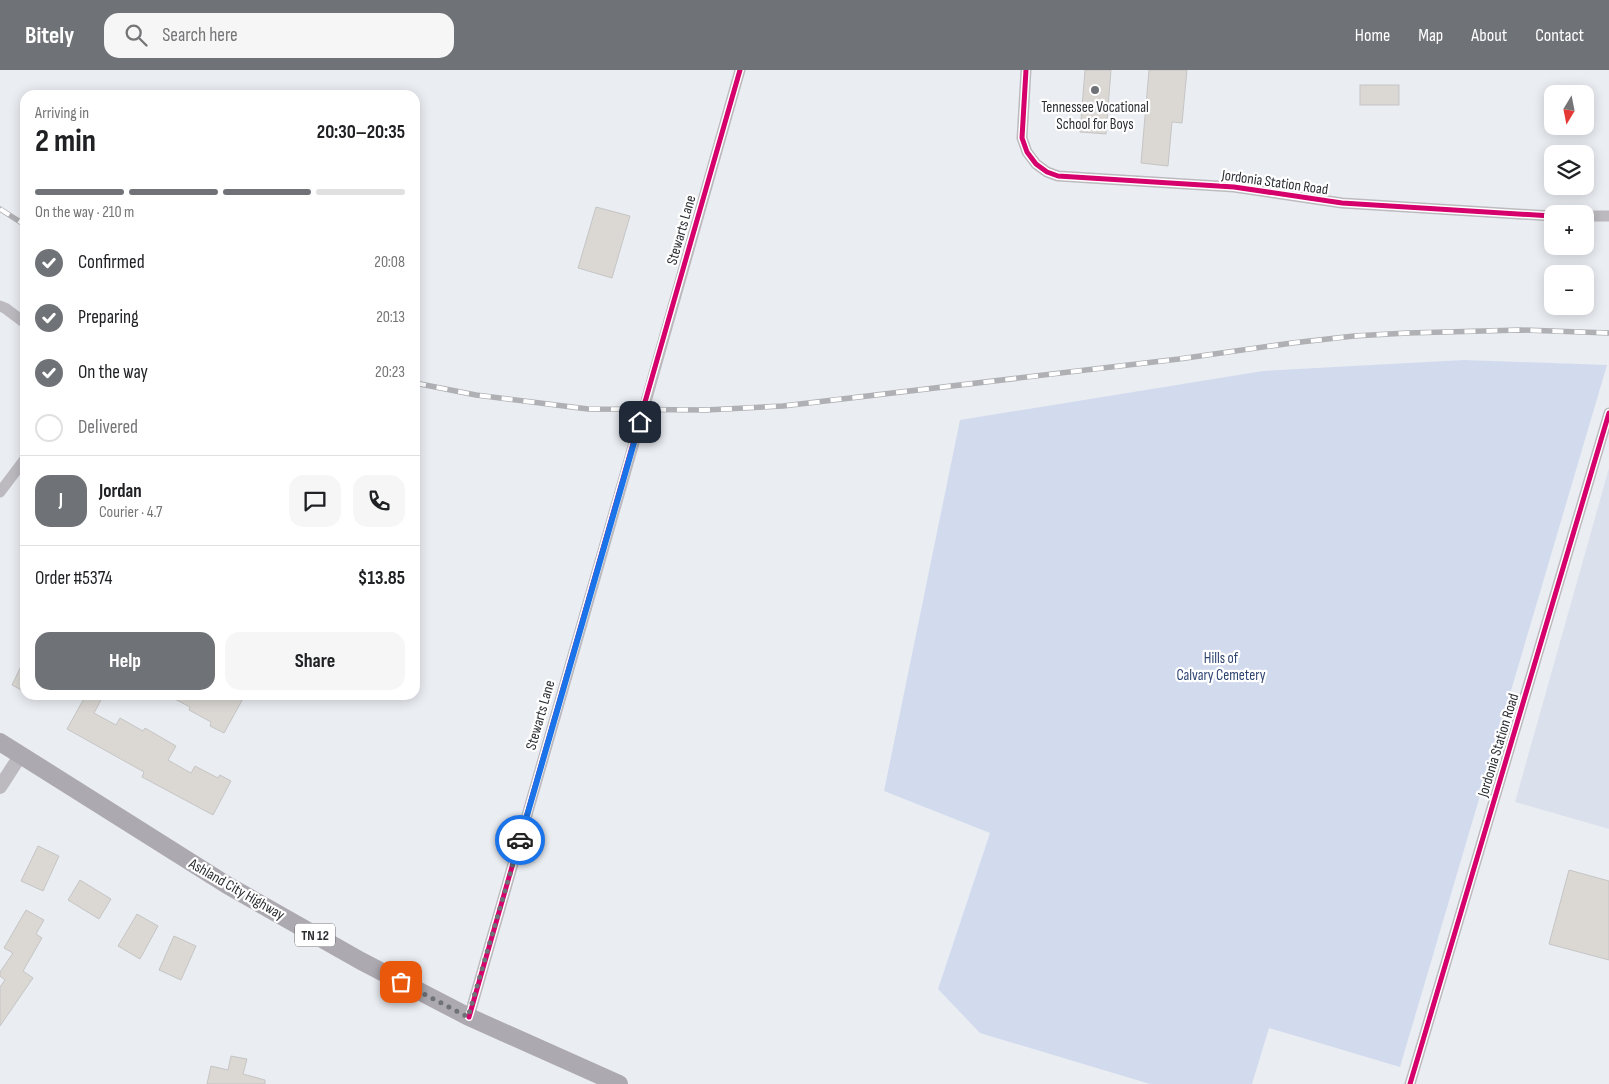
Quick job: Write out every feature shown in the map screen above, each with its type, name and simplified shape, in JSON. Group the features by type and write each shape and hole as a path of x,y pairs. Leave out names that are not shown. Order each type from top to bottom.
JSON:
{"main road":[{"name":"Ashland City Highway","path":"0,742 227,885 361,961 468,1017 619,1084"}],"street":[{"name":"Stewarts Lane","path":"647,398 740,70"},
{"name":"Jordonia Station Road","path":"1026,70 1022,138 1026,152 1036,164 1047,172 1058,176 1234,187 1342,203 1544,216"},
{"path":"1594,216 1609,216"},
{"path":"0,306 20,319"},
{"name":"Jordonia Station Road","path":"1410,1084 1609,413"},
{"name":"Stewarts Lane","path":"468,1017 640,422"},
{"path":"0,492 20,466"},
{"path":"0,787 20,756"}],"shaded area":[{"path":"1609,468 1609,829 1515,802"}],"green space":[{"name":"Hills of Calvary Cemetery","path":"1464,360 1607,365 1400,1067 1269,1028 1252,1084 1150,1084 980,1033 938,989 990,833 884,791 960,420 1263,371"}],"building":[{"path":"1085,70 1111,70 1106,134 1080,132"},
{"path":"1149,70 1187,70 1182,123 1172,122 1168,166 1141,163"},
{"path":"1360,85 1399,85 1399,105 1360,105"},
{"path":"596,207 630,216 612,278 578,268"},
{"path":"20,668 20,689 12,685"},
{"path":"83,700 101,700 94,713 116,725 120,718 143,731 145,728 176,746 168,760 191,773 195,766 218,778 220,775 231,781 213,815 142,777 144,772 67,729"},
{"path":"177,700 242,700 224,733 210,726 211,722 189,710 190,707"},
{"path":"38,846 59,856 43,891 21,881"},
{"path":"1569,870 1609,881 1609,960 1549,944"},
{"path":"80,880 111,899 99,919 68,900"},
{"path":"26,910 44,920 36,934 42,938 23,971 33,978 0,1026 0,987 5,980 0,976 0,972 13,953 4,948"},
{"path":"137,914 158,926 140,959 118,946"},
{"path":"174,936 196,946 181,980 159,970"},
{"path":"231,1056 247,1059 243,1074 265,1080 265,1084 207,1084 211,1066 228,1070"}],"tunnel":[{"path":"640,422 647,398"}],"railway":[{"path":"0,209 20,222"},
{"path":"420,384 476,395 588,409 706,410 783,406 1179,359 1354,336 1521,330 1609,333"}],"cycle path":[{"path":"469,1017 740,70"},
{"path":"1026,70 1022,138 1027,152 1036,164 1047,172 1058,176 1234,187 1342,203 1544,216"},
{"path":"1410,1084 1609,413"}],"way so far":[{"path":"401,982 468,1017 520,840"}],"place":[{"name":"Tennessee Vocational School for Boys","path":"1095,90"}],"route":[{"path":"520,840 640,422"}]}
